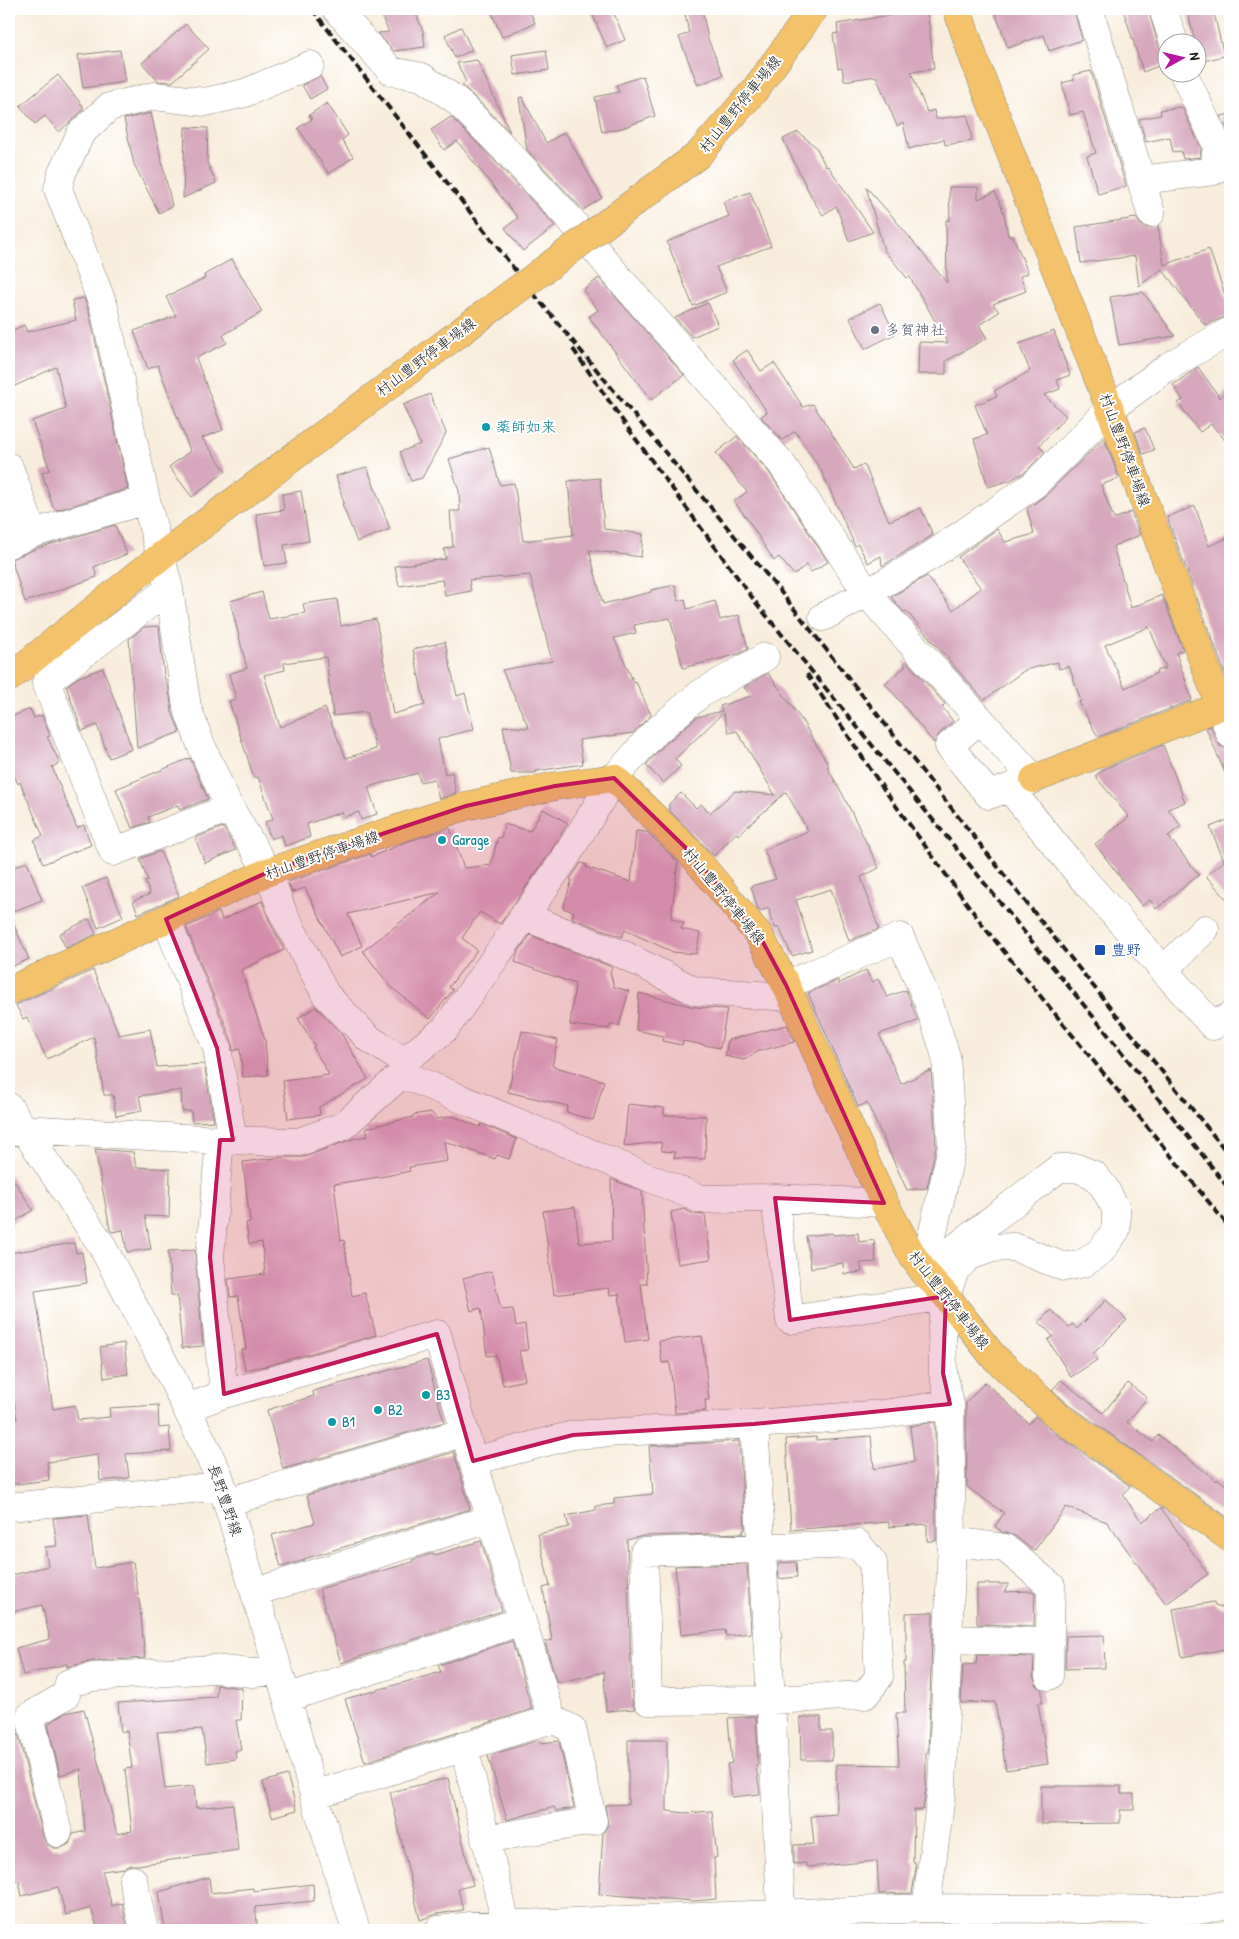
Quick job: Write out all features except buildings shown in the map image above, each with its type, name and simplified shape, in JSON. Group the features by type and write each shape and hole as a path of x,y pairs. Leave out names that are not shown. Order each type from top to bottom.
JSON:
{"main road":[{"name":"村山豊野停車場線","path":"9,678 161,556 698,155 754,91 814,9"},
{"name":"村山豊野停車場線","path":"957,9 974,59 1225,704"},
{"path":"1034,779 1225,704"},
{"name":"村山豊野停車場線","path":"9,990 268,872 466,806 555,786 614,778 690,852 759,935 788,991 884,1203 914,1258 924,1272 946,1296 992,1355 1058,1416 1230,1538"}],"street":[{"path":"336,9 391,71 422,77 456,100 506,150 570,219 619,278 781,463 867,593 882,612 980,719 1034,779 989,795 949,746 980,719"},
{"path":"1089,9 1151,213"},
{"path":"1163,9 1171,32"},
{"path":"310,64 245,93 205,102 154,96 109,107 82,133 62,173 58,190 104,307 146,500 169,589 187,707 201,744 230,808 268,872 284,913 304,955 326,995 368,1038 403,1068 700,1200 775,1198 884,1203"},
{"path":"1141,180 1214,171 1217,145 1188,82"},
{"path":"823,617 928,556 1035,484 1110,409 1168,366 1230,331"},
{"path":"9,467 33,533"},
{"path":"9,544 33,533 146,500"},
{"path":"169,589 46,682 114,852 230,808"},
{"path":"14,1123 227,1140 299,1142 343,1126 445,1029 564,860 614,778 653,734 700,694 765,658"},
{"path":"1225,704 1230,734"},
{"path":"1009,788 1084,880 1164,970 1222,1021"},
{"path":"523,916 624,955 695,991 788,991 900,937 929,1004 946,1056 952,1147 924,1272"},
{"path":"166,919 217,1048 227,1140 210,1257 224,1394"},
{"path":"1164,970 1205,929"},
{"name":"長野豊野線","path":"14,1123 101,1244 187,1408 224,1494 288,1698 314,1795 356,1930"},
{"path":"916,1915 942,1788 952,1541 950,1404 943,1373 942,1327 946,1296 955,1270 970,1256 992,1248 1014,1247 1064,1267 1084,1263 1101,1251 1116,1230 1116,1210 1104,1187 1094,1175 1077,1168 1059,1168 924,1272"},
{"path":"775,1198 790,1320 946,1296"},
{"path":"187,1408 224,1394 437,1334 490,1519 552,1719"},
{"path":"473,1461 573,1434 754,1424 882,1414 950,1404"},
{"path":"754,1424 782,1922"},
{"path":"9,1507 224,1494 465,1432"},
{"path":"255,1592 490,1519"},
{"path":"952,1541 1005,1548 1051,1586 1049,1676"},
{"path":"858,1544 873,1563 879,1677 865,1695 771,1700 648,1701 644,1552 762,1547 858,1544"},
{"path":"288,1698 522,1621"},
{"path":"948,1639 1050,1642"},
{"path":"58,1833 30,1716 66,1695 69,1684 93,1677 213,1670 253,1673 279,1671"},
{"path":"314,1795 552,1719 572,1729 593,1821 486,1839"},
{"path":"464,1746 506,1924"},
{"path":"133,1880 144,1930"},
{"path":"439,1930 506,1924 602,1926 782,1922 916,1915 1198,1910 1230,1904"}],"highlighted area":[{"path":"614,778 690,852 759,935 786,985 884,1203 775,1198 790,1320 946,1296 943,1373 950,1404 754,1424 573,1435 473,1461 437,1334 224,1394 210,1257 220,1140 233,1140 217,1048 166,919 268,872 466,806 555,786"}],"railway":[{"path":"312,9 537,298 776,586 1020,895 1230,1156"},
{"path":"573,349 627,427 757,604 1109,1036 1230,1190"},
{"path":"807,674 883,788 984,927 1230,1228"}],"place":[{"name":"多賀神社","path":"875,330"},
{"name":"薬師如来","path":"486,427"},
{"name":"Garage","path":"442,840"},
{"name":"豊野","path":"1100,950"},
{"name":"B3","path":"426,1395"},
{"name":"B2","path":"378,1410"},
{"name":"B1","path":"332,1422"}]}
